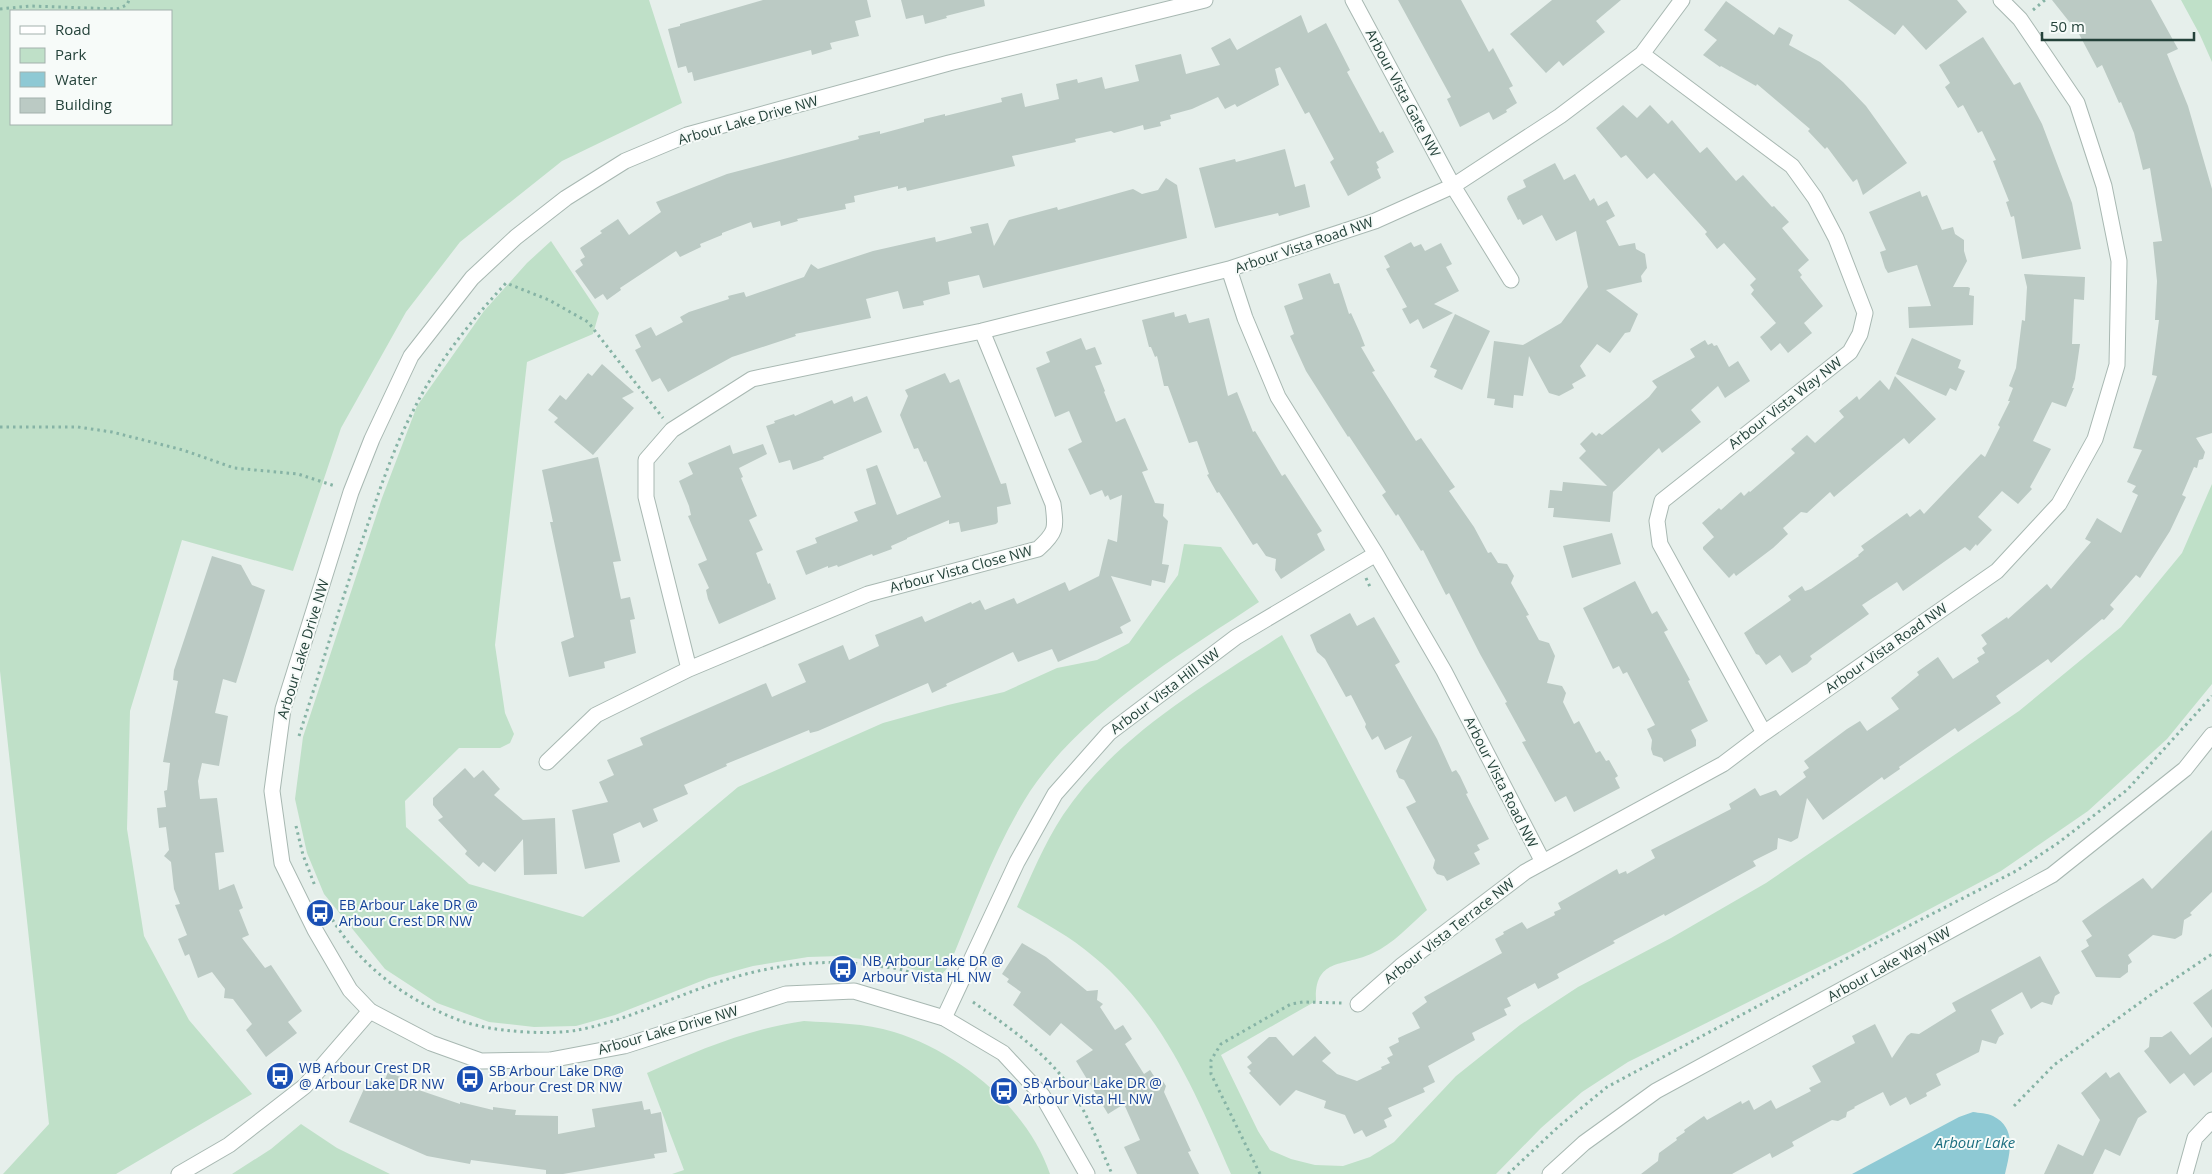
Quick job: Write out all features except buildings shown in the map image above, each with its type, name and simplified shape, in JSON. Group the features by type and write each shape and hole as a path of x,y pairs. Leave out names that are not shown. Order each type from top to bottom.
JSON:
{"street":[{"name":"Arbour Lake Drive NW","path":"1087,1174 1042,1095 1003,1053 944,1018 854,991 786,994 624,1046 550,1060 481,1061 431,1043 370,1011 350,990 315,930 282,863 272,791 283,709 351,492 372,439 411,356 472,278 516,237 566,198 625,161 687,135 949,63 1205,0"},
{"name":"Arbour Vista Gate NW","path":"1353,0 1453,186 1511,280"},
{"name":"Arbour Vista Road NW","path":"1682,0 1642,54 1560,116 1453,186 1375,221 1229,269 1245,318 1278,397 1376,554 1444,672 1543,862 1722,764 1997,571 2059,504 2095,439 2117,364 2119,260 2104,186 2077,103 2020,18 2001,0"},
{"name":"Arbour Vista Way NW","path":"1642,54 1792,166 1815,198 1836,238 1865,313 1860,334 1850,352 1662,501 1656,521 1660,544 1764,733"},
{"path":"689,669 646,497 646,460 672,430 752,379 982,330 1229,269"},
{"name":"Arbour Vista Close NW","path":"547,762 596,715 689,669 868,594 1038,549 1049,539 1056,525 1053,504 982,330"},
{"name":"Arbour Vista Hill NW","path":"944,1018 1017,862 1055,794 1109,733 1236,637 1376,554"},
{"name":"Arbour Lake Way NW","path":"1550,1174 1584,1144 1656,1091 2052,876 2185,769 2212,735"},
{"name":"Arbour Vista Terrace NW","path":"1358,1004 1401,966 1525,872 1543,862"},
{"path":"179,1174 229,1145 305,1086 370,1011"},
{"path":"2185,1174 2195,1138 2212,1120"}],"path":[{"path":"0,9 30,6 118,9 127,6 129,0"},
{"path":"298,738 376,500 409,418 443,360 479,312 506,283 549,300 588,322 672,430"},
{"path":"0,427 78,427 112,432 183,450 234,468 298,474 330,484"},
{"path":"1508,1174 1558,1127 1607,1087 1883,939 2016,871 2058,843 2127,790 2212,696"},
{"path":"294,818 303,855 317,891"},
{"path":"325,908 344,939 377,973 406,994 439,1012 480,1026 550,1032 577,1030 622,1018 712,984 789,964 835,962 866,964 903,970 930,983"},
{"path":"2014,1106 2054,1065 2149,996 2212,954"},
{"path":"1260,1174 1211,1074 1211,1060 1221,1044 1291,1004 1317,1002 1358,1004"}],"green space":[{"path":"0,0 649,0 682,103 562,161 460,242 406,312 341,428 293,571 182,540 130,711 127,829 144,936 189,1020 252,1094 116,1174 3,1174 49,1124 0,671"},
{"path":"2181,0 2212,0 2212,62 2200,35"},
{"path":"551,241 599,313 593,334 527,362 495,645 505,713 514,734 510,743 500,748 459,748 405,801 406,827 469,884 583,917 738,787 883,723 1004,692 1057,668 1097,660 1129,643 1178,575 1184,544 1221,547 1259,602 1162,666 1130,690 1071,741 1046,770 1013,820 984,882 949,966 942,974 933,975 895,964 841,956 808,957 753,966 709,978 615,1015 576,1026 534,1027 489,1022 437,1003 385,969 324,894 307,853 295,799 303,737 382,498 417,406 484,311 527,263"},
{"path":"2212,484 2212,684 2167,739 2088,811 2001,871 1853,950 1628,1062 1582,1092 1541,1128 1496,1174 1231,1174 1191,1086 1158,1029 1139,1003 1118,979 1094,957 1057,930 1017,907 1056,826 1084,787 1108,761 1163,714 1282,635 1427,910 1387,945 1373,953 1326,970 1320,977 1316,1001 1221,1055 1258,1131 1270,1150 1291,1159 1315,1165 1343,1166 1370,1157 1394,1142 1456,1076 1520,1025 1578,987 1671,938 1766,883 2019,711 2121,627 2182,553"},
{"path":"804,1021 849,1024 883,1029 918,1041 943,1053 966,1068 1008,1105 1040,1150 1050,1174 672,1174 684,1170 647,1073 743,1035"},
{"path":"301,1124 337,1148 390,1174 232,1174 271,1149"}],"water":[{"name":"Arbour Lake","path":"1973,1112 1993,1116 2006,1127 2009,1134 2010,1150 2005,1174 1852,1174 1959,1117"}],"place":[{"name":"EB Arbour Lake DR @ Arbour Crest DR NW","path":"320,913"},
{"name":"NB Arbour Lake DR @ Arbour Vista HL NW","path":"843,969"},
{"name":"WB Arbour Crest DR @ Arbour Lake DR NW","path":"280,1076"},
{"name":"SB Arbour Lake DR@ Arbour Crest DR NW","path":"470,1079"},
{"name":"SB Arbour Lake DR @ Arbour Vista HL NW","path":"1004,1091"}]}
